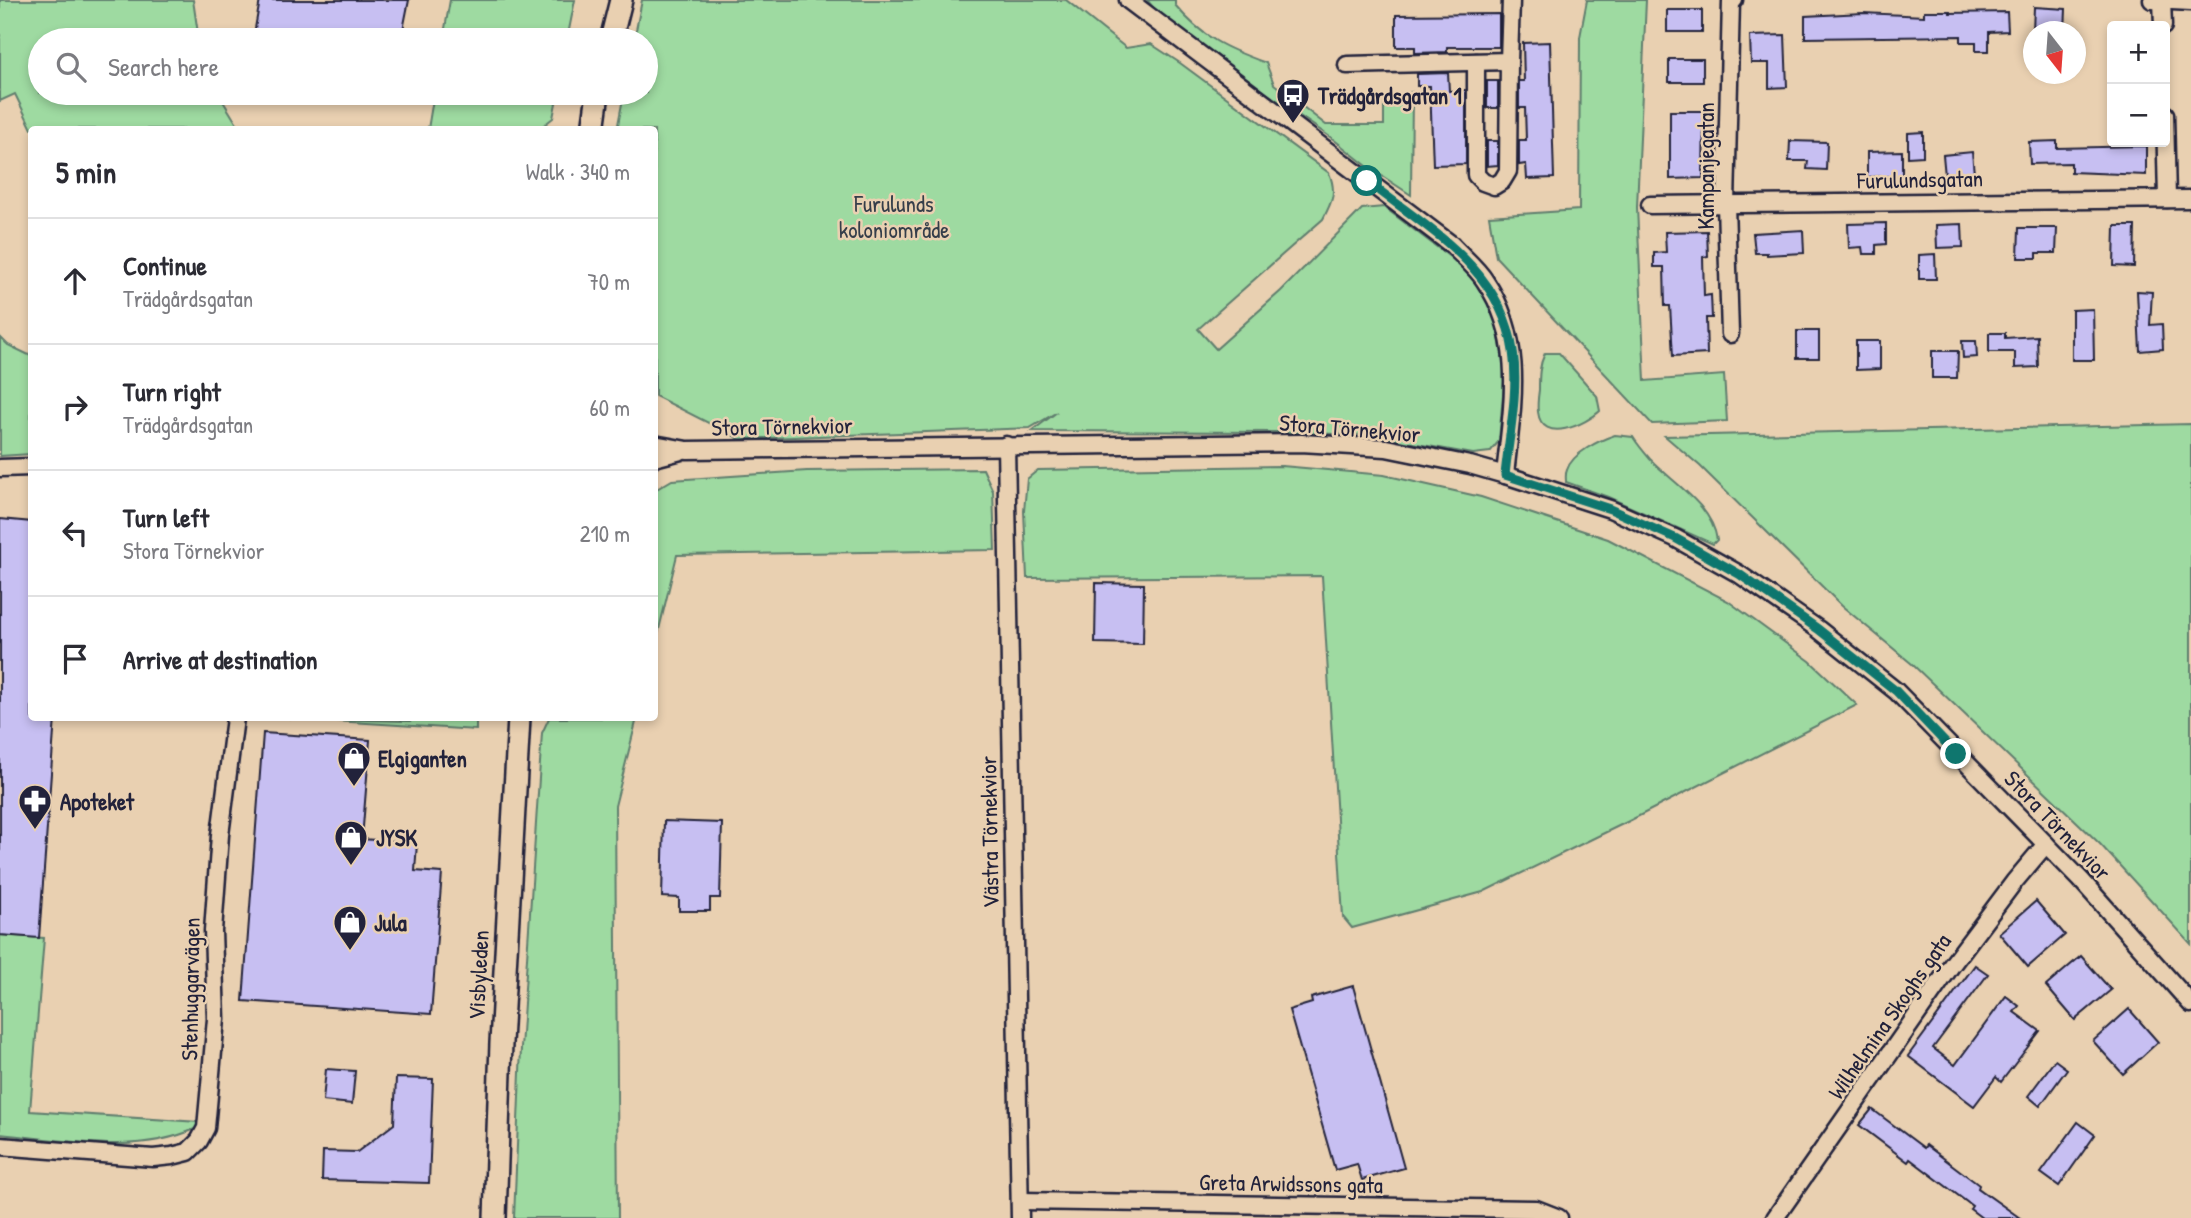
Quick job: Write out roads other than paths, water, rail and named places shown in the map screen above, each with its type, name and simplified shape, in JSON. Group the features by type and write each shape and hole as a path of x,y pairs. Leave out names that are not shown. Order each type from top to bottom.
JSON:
{"main road":[{"path":"606,28 609,0"},
{"path":"614,28 621,0"},
{"path":"594,126 597,105"},
{"name":"Visbyleden","path":"495,1218 517,723"}],"street":[{"path":"1128,0 1452,245 1484,279 1503,312 1513,352 1514,390 1505,475"},
{"path":"1476,62 1476,174 1483,183 1494,186 1502,181 1508,171 1511,0"},
{"name":"Kampanjegatan","path":"1730,334 1726,204 1729,35 1731,1 1734,0"},
{"path":"2152,0 2191,2"},
{"path":"2162,0 2163,21"},
{"path":"1347,65 1509,61"},
{"path":"2166,147 2167,199"},
{"name":"Furulundsgatan","path":"1650,205 2191,199"},
{"name":"Stora Törnekvior","path":"687,450 1314,444 1386,448 1470,465 1610,509 1675,538 1739,574 1818,629 1896,691 2081,880 2191,1004"},
{"path":"658,445 687,450"},
{"name":"Västra Törnekvior","path":"1006,445 1020,1218"},
{"path":"658,457 687,450"},
{"path":"0,468 28,467"},
{"name":"Stenhuggarvägen","path":"0,1146 153,1158 188,1152 199,1142 206,1128 216,1019 213,931 220,835 235,721"},
{"name":"Wilhelmina Skoghs gata","path":"1775,1218 1951,966 2046,844"},
{"name":"Greta Arwidssons gata","path":"1020,1201 1536,1209 1559,1218"}],"place":[{"name":"Trädgårdsgatan 1","path":"1293,125"},
{"name":"Elgiganten","path":"354,788"},
{"name":"Apoteket","path":"35,831"},
{"name":"JYSK","path":"351,867"},
{"name":"Jula","path":"350,952"}],"park label":[{"name":"Furulunds koloniområde","path":"894,216"}]}
